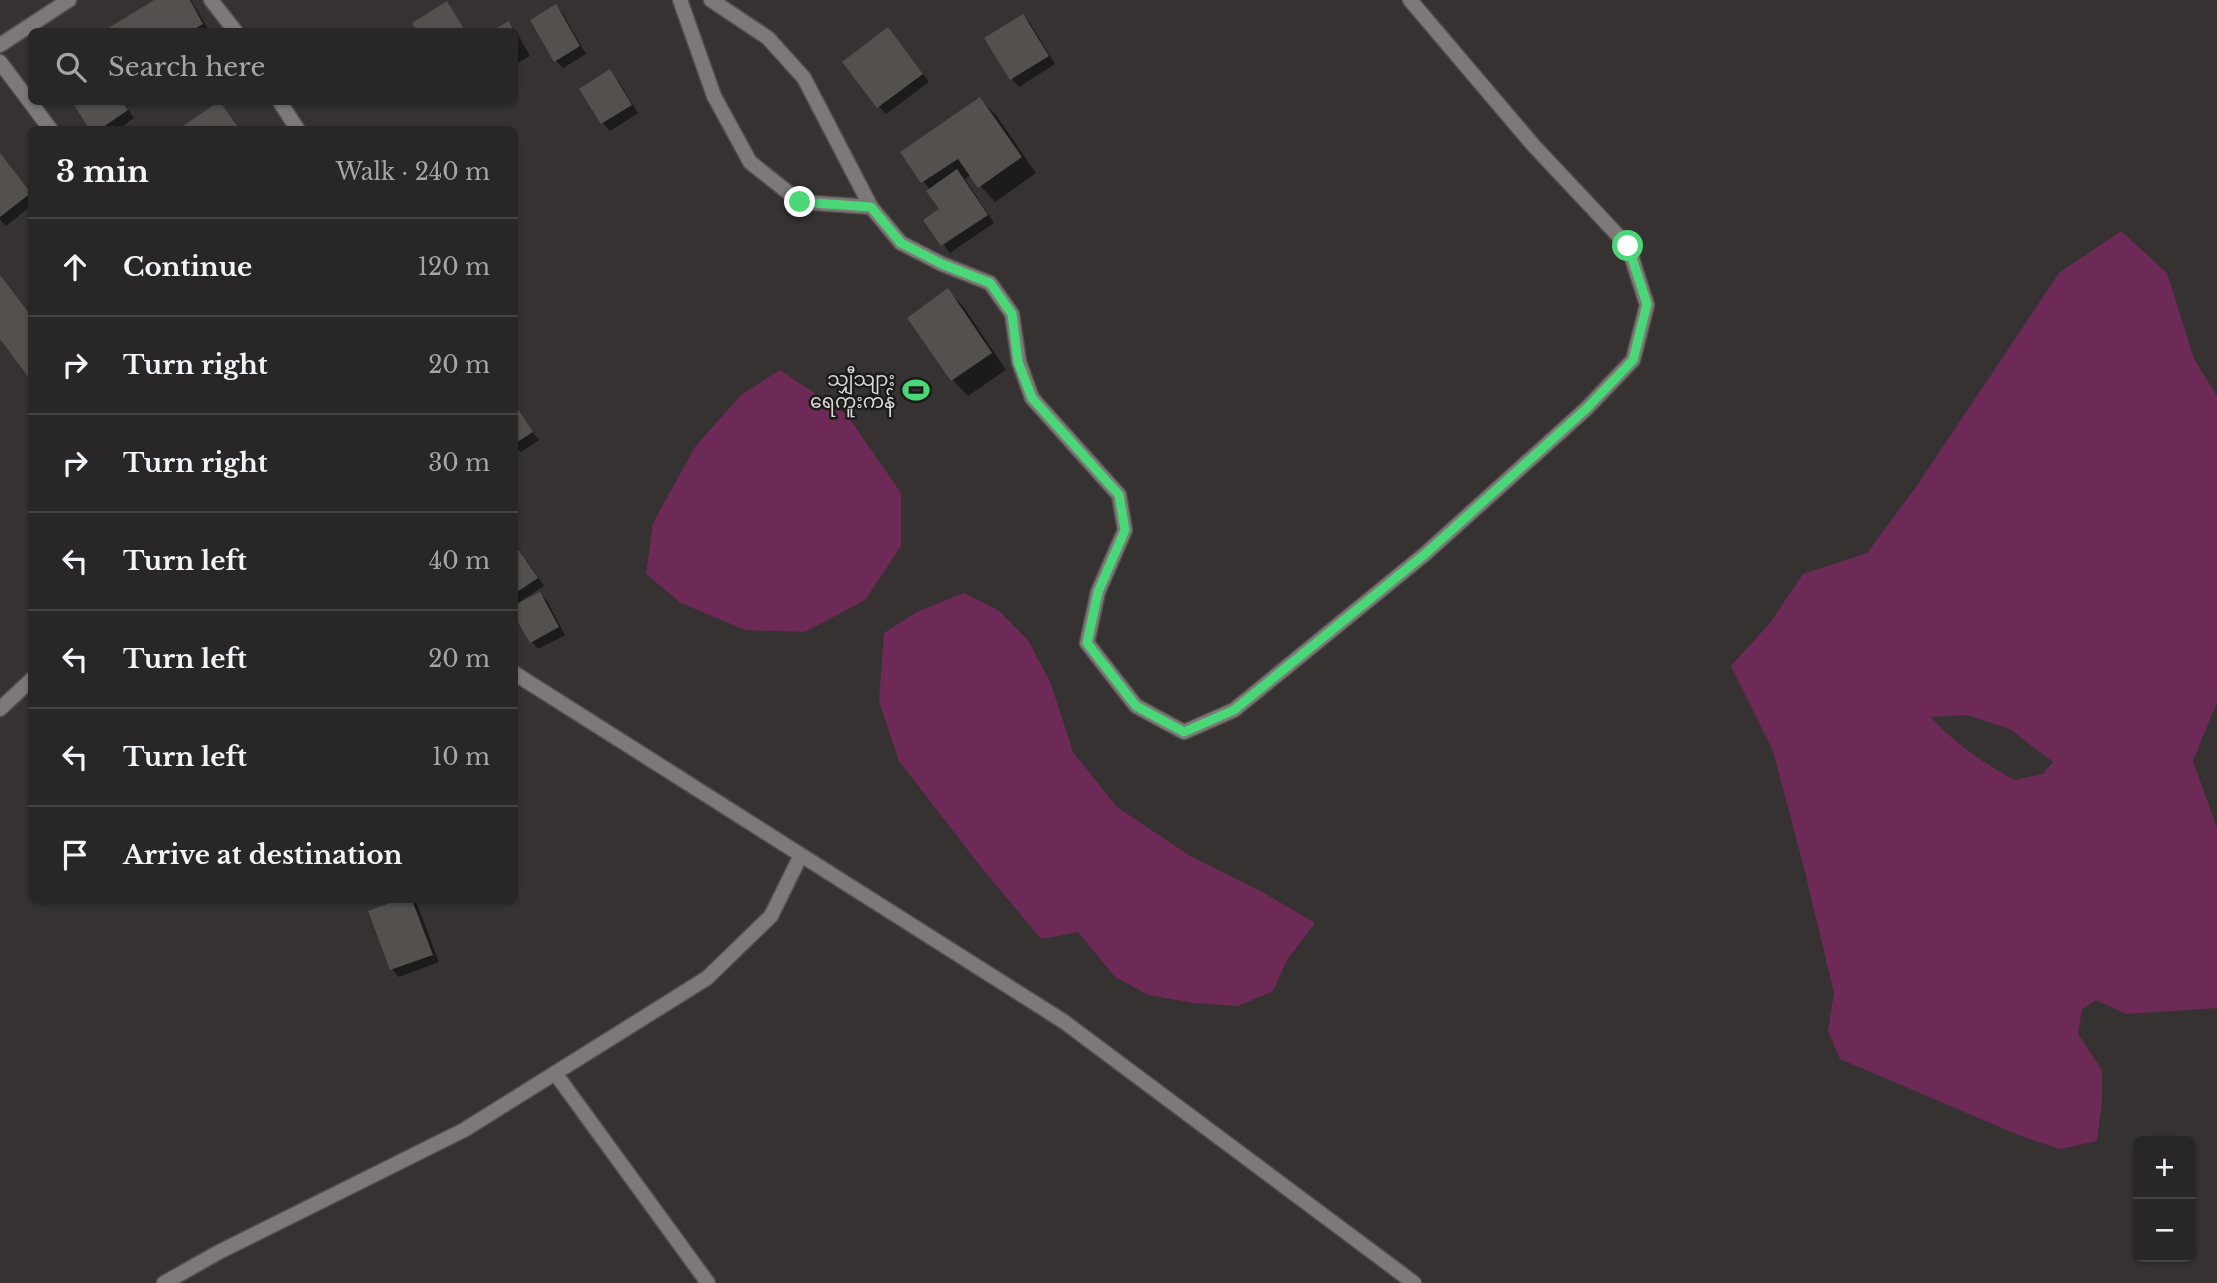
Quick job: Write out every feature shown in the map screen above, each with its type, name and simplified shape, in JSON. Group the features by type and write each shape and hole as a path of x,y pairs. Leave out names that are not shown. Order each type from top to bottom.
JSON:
{"street":[{"path":"0,45 69,0"},
{"path":"211,0 233,28"},
{"path":"680,0 714,96 750,162 800,202 871,207"},
{"path":"717,2 768,38 804,78 871,207 901,243 942,264 990,283 1012,314 1018,362 1032,398 1119,495 1125,530 1098,592 1087,643 1136,706 1184,732 1234,710 1425,554 1586,409 1633,360 1647,304 1628,246 1534,146 1410,0"},
{"path":"0,62 28,99"},
{"path":"32,105 48,126"},
{"path":"282,105 295,126"},
{"path":"518,676 1063,1021 1413,1283"},
{"path":"0,709 28,683"},
{"path":"164,1283 219,1252 464,1129 706,978 771,916 801,855"},
{"path":"555,1073 708,1283"}],"shaded area":[{"path":"2121,231 2167,273 2194,359 2217,396 2217,702 2193,761 2217,828 2217,1008 2126,1014 2096,1000 2082,1009 2078,1034 2102,1070 2102,1101 2097,1141 2060,1149 2021,1136 1840,1059 1828,1031 1834,993 1773,751 1731,666 1770,623 1803,574 1867,553 1916,487 2059,273","holes":["1967,715 2010,729 2053,762 2043,774 2014,780 1970,752 1931,717"]},
{"path":"780,370 847,415 901,493 901,546 865,600 805,632 745,630 681,603 646,574 653,523 695,447 741,395"},
{"path":"964,593 998,610 1028,640 1051,684 1073,752 1117,807 1190,856 1264,893 1315,923 1287,960 1273,991 1238,1006 1193,1003 1149,995 1115,977 1078,932 1041,939 981,867 899,761 879,701 884,633 917,612"}],"building":[{"path":"154,0 190,0 203,24 196,28 108,28"},
{"path":"447,1 464,28 415,28 412,23"},
{"path":"556,4 580,46 554,62 530,20"},
{"path":"1023,14 1049,56 1010,80 984,38"},
{"path":"509,21 512,28 497,28"},
{"path":"888,27 923,74 877,108 842,62"},
{"path":"610,69 632,105 601,124 579,89"},
{"path":"980,97 1022,157 978,188 958,159 921,183 900,152"},
{"path":"74,105 124,105 128,110 105,126 87,126"},
{"path":"214,105 222,105 237,126 183,126"},
{"path":"0,153 28,189 28,195 0,217"},
{"path":"957,169 988,215 941,246 923,220 939,209 926,191"},
{"path":"0,275 28,312 28,377 0,339"},
{"path":"948,288 992,353 951,381 907,318"},
{"path":"518,409 533,432 518,441"},
{"path":"518,549 538,578 518,591"},
{"path":"540,592 559,627 530,643 518,622 518,603"},
{"path":"390,903 413,903 433,955 390,970 368,911"}],"place":[{"name":"သျှီသျား ရေကူးကန်","path":"916,390"}],"route":[{"path":"800,202 871,207 901,243 942,264 990,283 1012,314 1018,362 1032,398 1119,495 1125,530 1098,592 1087,643 1136,706 1184,732 1234,710 1425,554 1586,409 1633,360 1647,304 1628,246"}]}
